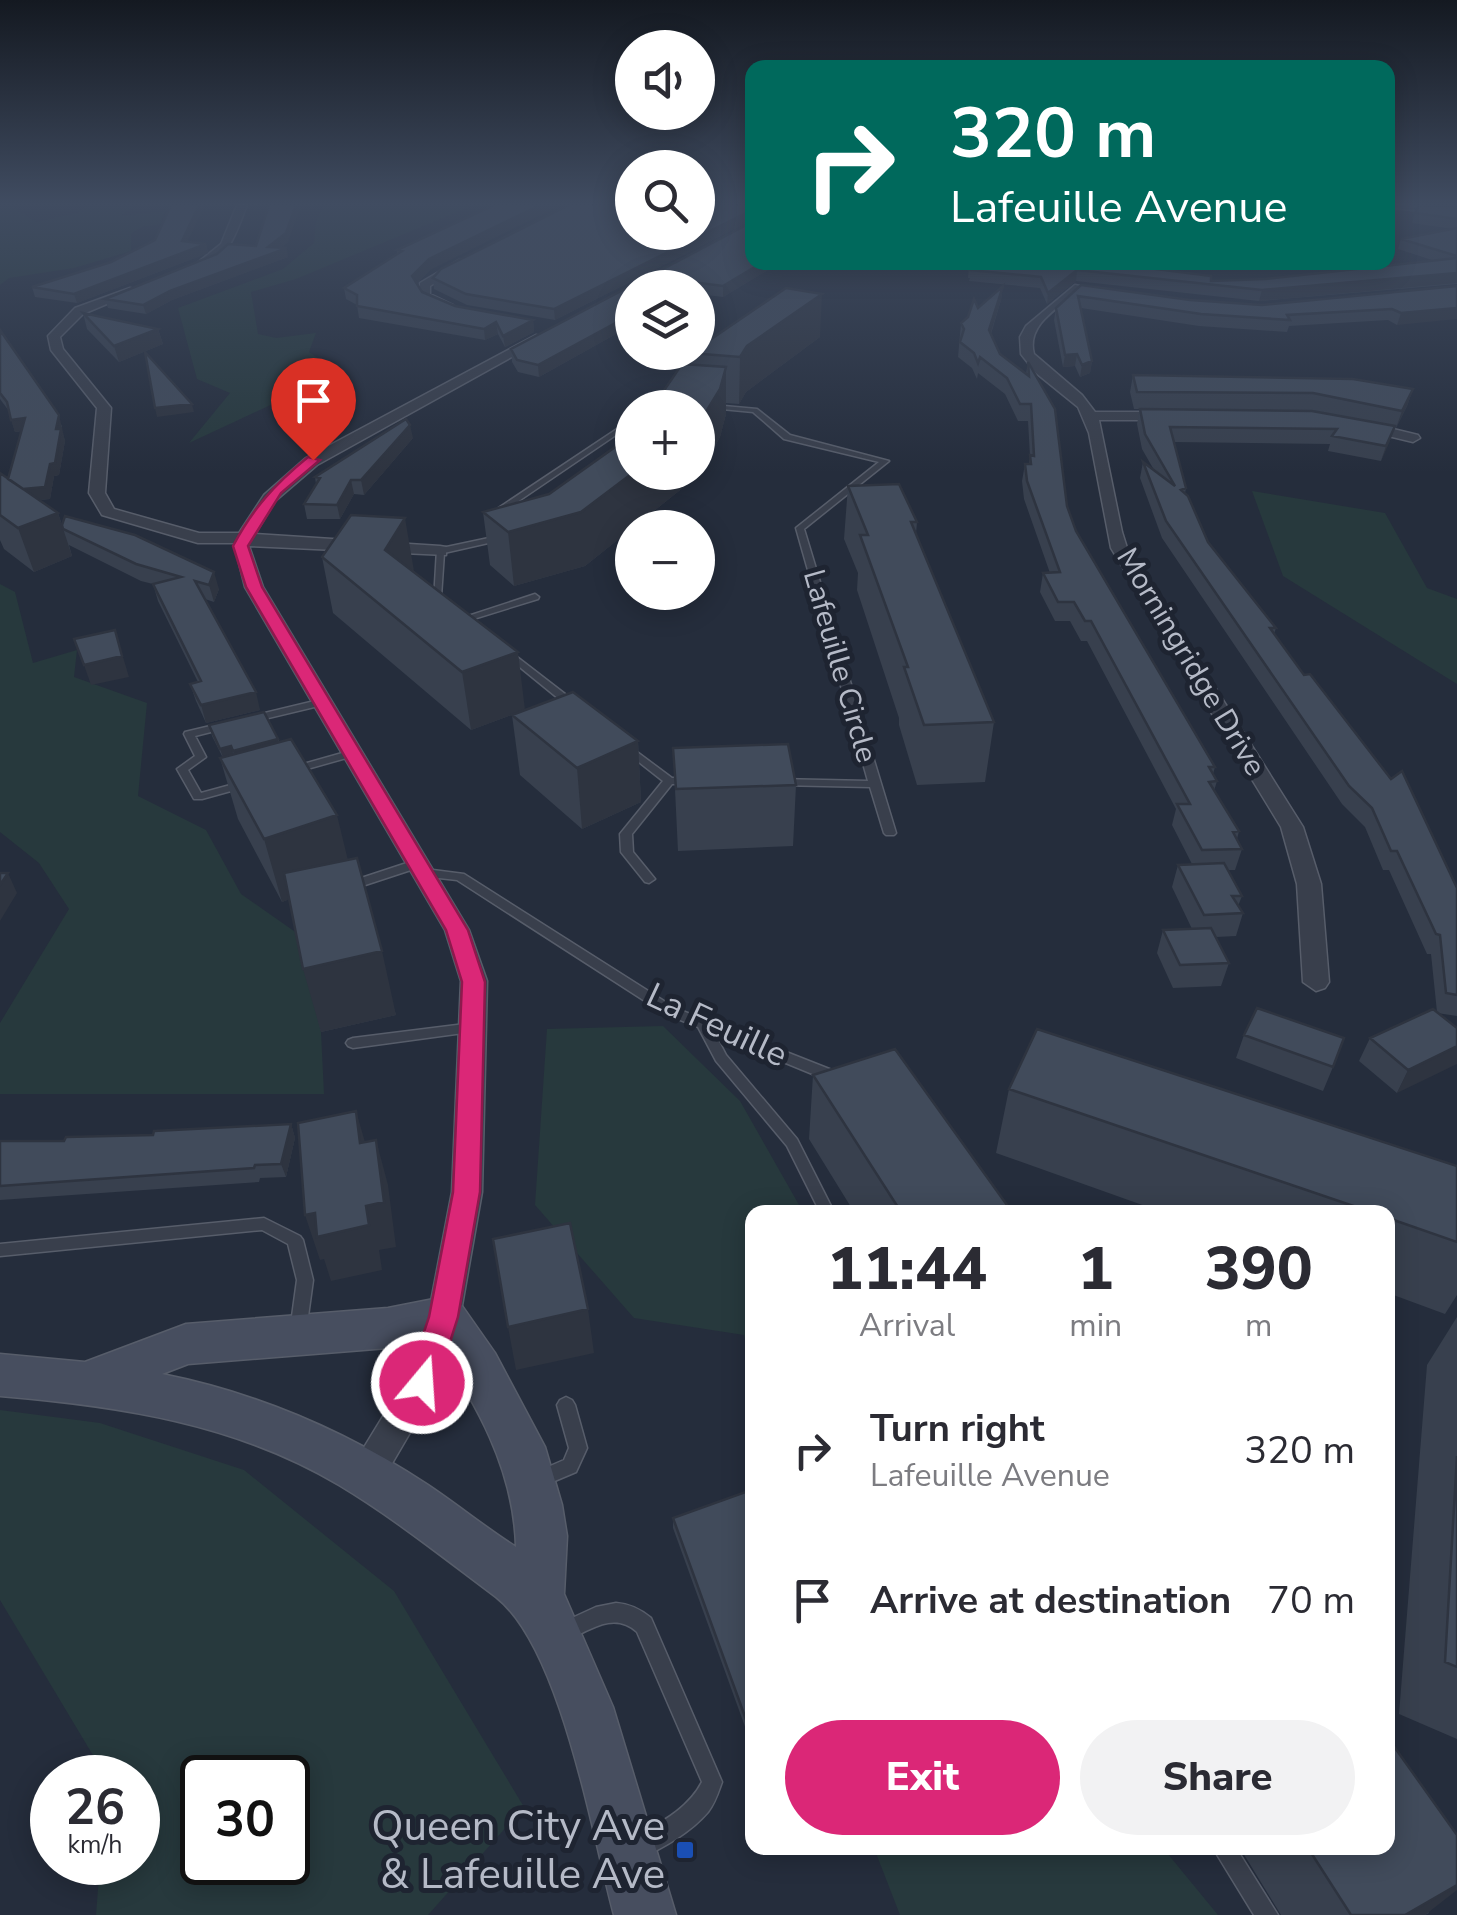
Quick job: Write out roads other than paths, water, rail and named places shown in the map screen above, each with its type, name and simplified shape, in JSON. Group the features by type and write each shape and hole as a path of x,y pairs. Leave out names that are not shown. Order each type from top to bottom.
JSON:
{"main road":[{"path":"90,1381 186,1344 388,1328 444,1317 490,1384 518,1434 541,1536 546,1617 575,1678 645,1915"},
{"path":"0,1376 90,1381 193,1401 262,1422 319,1446 424,1510 546,1617"}],"street":[{"path":"124,294 79,311 54,336 57,350 104,408 98,492 101,506 120,518 198,538 440,552"},
{"path":"426,294 437,305 470,312"},
{"path":"1069,294 1026,336 1030,358 1072,393 1090,416 1179,416"},
{"path":"1121,294 1132,296"},
{"path":"367,1472 422,1383 444,1317 467,1192 474,982 457,930 254,587 240,546 276,490 313,460 548,327"},
{"name":"Morningridge Drive","path":"1090,416 1107,510 1120,548 1292,827 1306,860 1314,894 1316,982"},
{"path":"1348,422 1413,438"}],"lane":[{"name":"Lafeuille Circle","path":"715,407 755,410 788,438 885,461 800,528 874,784 763,782"},
{"path":"492,541 487,526 493,512 615,432"},
{"path":"479,630 437,598 440,552 507,536"},
{"path":"464,619 534,597"},
{"path":"494,642 582,712"},
{"path":"246,720 323,702"},
{"path":"227,725 189,734 201,757 182,769 198,797 250,782"},
{"path":"611,734 670,781 707,781"},
{"path":"284,773 354,753"},
{"path":"649,879 627,852 626,834 670,781"},
{"path":"874,784 890,833"},
{"path":"336,890 422,868"},
{"name":"La Feuille","path":"422,868 460,877 670,1011 844,1081"},
{"path":"702,1024 720,1058 792,1143 823,1205"},
{"path":"353,1043 473,1028"},
{"path":"0,1250 264,1224 294,1240 304,1280 297,1334"},
{"path":"531,1482 570,1466 578,1448 566,1405"},
{"path":"546,1617 615,1610 634,1614 644,1625 712,1782 709,1794 694,1812 628,1854"},
{"path":"1229,1855 1268,1915"}],"place":[{"name":"Queen City Ave & Lafeuille Ave","path":"685,1850"}]}
